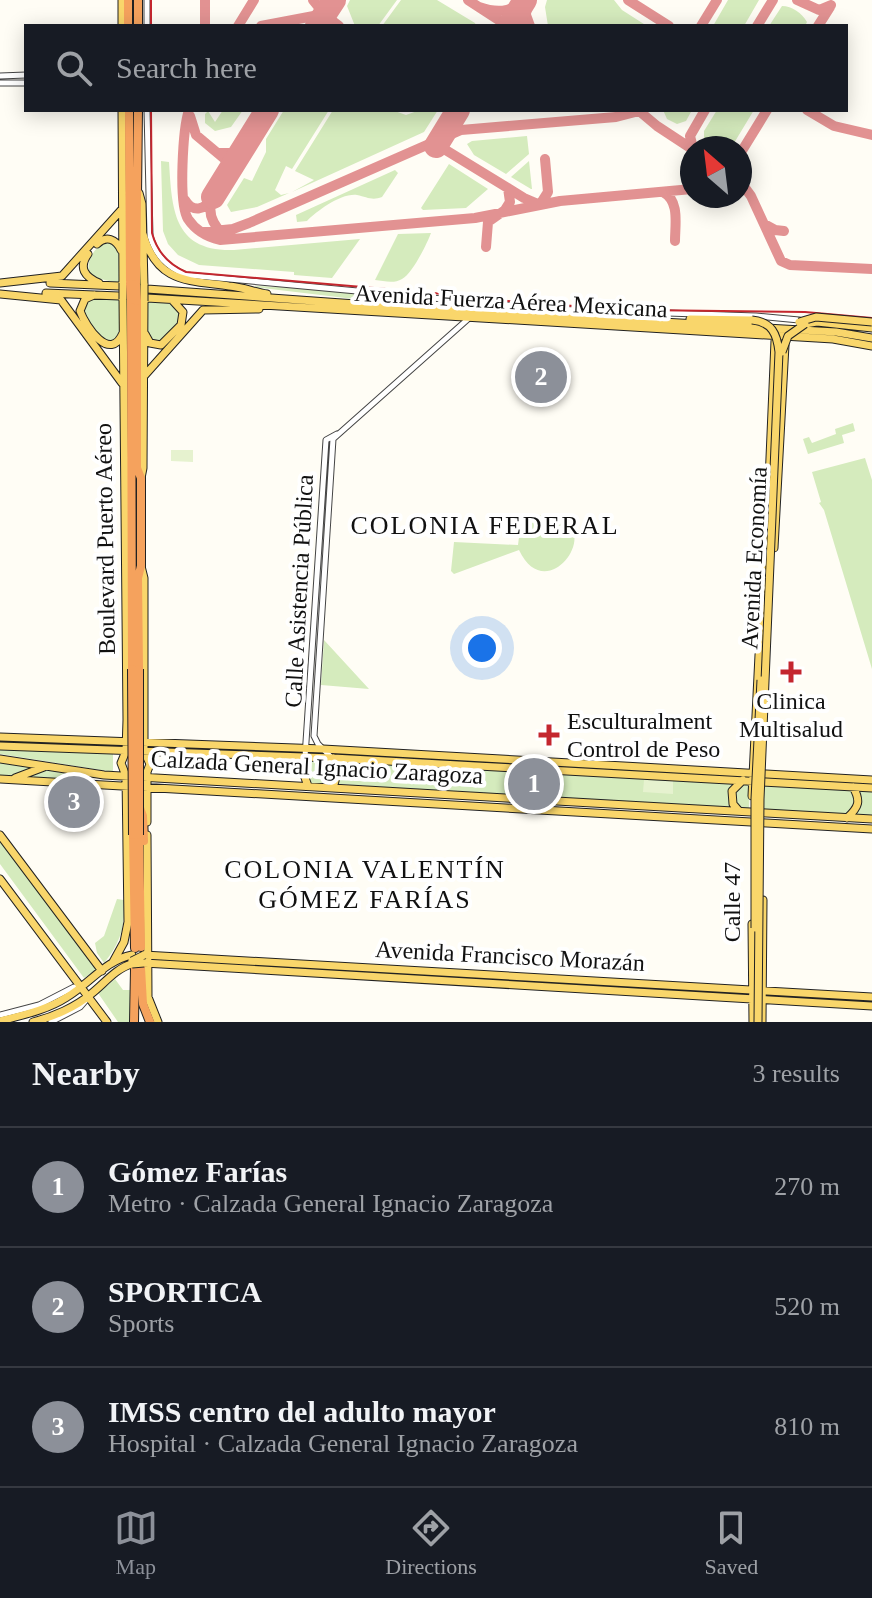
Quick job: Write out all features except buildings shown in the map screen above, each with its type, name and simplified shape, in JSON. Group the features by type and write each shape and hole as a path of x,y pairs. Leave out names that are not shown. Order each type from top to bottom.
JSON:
{"highway":[{"path":"122,11 125,0"},
{"path":"125,0 128,24"},
{"path":"138,0 138,24"},
{"path":"129,112 137,468 141,478"},
{"path":"133,285 139,193 138,112"},
{"path":"122,139 130,172"},
{"path":"128,910 139,807 132,553 134,299"},
{"path":"125,424 131,414"},
{"name":"Boulevard Puerto Aéreo","path":"141,478 141,566"},
{"path":"126,544 132,553"},
{"path":"134,1022 138,959 135,669 141,566"},
{"path":"139,807 143,816 146,890"},
{"path":"133,860 138,959 143,1004 150,1022"}],"main road":[{"path":"122,11 122,24"},
{"path":"122,112 123,256"},
{"path":"133,285 143,234 139,193"},
{"path":"0,284 65,275 123,208"},
{"path":"143,234 157,263 176,278 240,287 299,300"},
{"path":"103,285 90,279 84,272 83,262 99,241 108,239 117,243 133,285"},
{"name":"Avenida Fuerza Aérea Mexicana","path":"0,284 133,285 299,300 836,332 872,338"},
{"path":"0,294 6,297 55,297 63,301 124,385"},
{"name":"Avenida Fuerza Aérea Mexicana","path":"0,294 101,294 134,299 841,340 872,346"},
{"path":"101,294 85,299 80,308 81,316 104,344 117,343 124,330"},
{"name":"Boulevard Puerto Aéreo","path":"113,962 126,936 128,910 126,776 121,763 126,747 127,720 124,330 134,299"},
{"name":"Boulevard Puerto Aéreo","path":"134,299 145,334 141,478"},
{"path":"145,334 150,343 161,345 181,325 184,317 182,310 171,300"},
{"path":"144,377 203,310 281,306"},
{"path":"656,322 673,318 763,322 774,332 779,352 760,799 758,1022"},
{"path":"779,352 788,331 809,318 872,326"},
{"path":"774,555 777,475 772,463 777,449 782,352 788,336 810,323 872,326"},
{"name":"Avenida Economía","path":"752,778 772,463 775,336"},
{"name":"Avenida Economía","path":"763,778 786,337"},
{"name":"Boulevard Puerto Aéreo","path":"141,566 144,578 144,747 150,760 146,777 146,890 138,959 148,1001 158,1022"},
{"path":"754,930 755,799 762,644"},
{"path":"127,720 134,723 144,719"},
{"name":"Calzada General Ignacio Zaragoza","path":"0,737 126,747"},
{"path":"23,738 50,748"},
{"name":"Calzada General Ignacio Zaragoza","path":"0,746 306,753 333,758 743,780 752,778"},
{"name":"Calzada General Ignacio Zaragoza","path":"306,753 323,749 752,778 872,780"},
{"path":"306,753 304,775 308,786"},
{"path":"333,758 338,770 333,788"},
{"name":"Calzada General Ignacio Zaragoza","path":"0,759 126,776 740,811 762,817 872,829"},
{"path":"753,759 758,763 764,759"},
{"path":"12,779 51,767"},
{"path":"528,800 519,785 523,776 537,769 550,786 546,796 540,800"},
{"name":"Calle 47","path":"752,778 752,990 758,1022"},
{"name":"Calzada General Ignacio Zaragoza","path":"763,778 872,788"},
{"name":"Calle 47","path":"758,1022 762,995 763,778"},
{"name":"Calzada General Ignacio Zaragoza","path":"0,779 752,822 762,817 872,819"},
{"path":"740,811 731,798 732,791 743,780"},
{"path":"847,818 857,809 859,802 853,787"},
{"path":"752,837 757,832 763,837"},
{"path":"0,835 102,971"},
{"path":"0,879 107,1022"},
{"path":"0,1018 41,1010 81,988 113,962 138,959"},
{"path":"33,1022 59,1013 88,997 138,959"},
{"name":"Avenida Francisco Morazán","path":"138,959 752,990 762,995 872,1006"},
{"name":"Avenida Francisco Morazán","path":"138,959 753,999 762,995 872,997"}],"street":[{"path":"147,0 147,24"},
{"path":"0,76 24,75"},
{"path":"0,83 24,83"},
{"path":"147,112 150,236 164,262 186,275 549,309 756,316 872,326"},
{"name":"Calle Asistencia Pública","path":"306,753 326,440 338,433 468,319"},
{"name":"Calle Asistencia Pública","path":"323,749 314,736 332,443 338,433"},
{"path":"323,749 333,758"},
{"path":"51,1022 80,1007 88,997"}],"green space":[{"path":"350,0 397,0 379,24 354,24 347,6"},
{"path":"401,0 437,0 475,24 383,24"},
{"path":"547,0 614,0 622,10 644,24 548,24"},
{"path":"728,0 759,0 745,24 714,24"},
{"path":"782,6 800,13 807,22 806,24 770,24"},
{"path":"207,112 215,122 222,112 242,112 231,127 215,131 205,123"},
{"path":"283,112 328,112 292,169 286,166 275,190 281,195 289,193 257,207 231,212 227,205 244,178 252,181 266,152 266,139"},
{"path":"332,112 398,112 406,115 437,112 424,132 292,192 314,180 295,171"},
{"path":"664,112 691,112 686,121 677,124 667,119"},
{"path":"716,112 753,112 738,136 704,136"},
{"path":"527,136 529,154 506,174 474,155 467,144 472,141"},
{"path":"161,161 169,162 172,196 180,224 187,235 199,244 234,250 360,239 332,278 199,265 178,255 168,244 163,231"},
{"path":"529,161 532,189 511,177"},
{"path":"449,164 488,189 466,208 423,210 421,208"},
{"path":"395,170 398,173 382,197 344,197 307,221 297,222 296,215"},
{"path":"431,233 406,276 389,282 375,280 398,234"},
{"path":"112,241 119,251 119,283 91,277 89,272 92,254"},
{"path":"254,287 362,291 402,300 354,299"},
{"path":"91,298 119,299 120,328 112,342 103,340 87,320 85,309"},
{"path":"147,302 170,303 179,308 182,320 162,343 152,341 148,332"},
{"path":"853,423 855,431 842,435 844,443 808,454 803,439 809,437 812,443 836,434 835,429"},
{"path":"171,450 193,450 193,462 171,461"},
{"path":"865,458 872,480 872,669 812,472"},
{"path":"545,514 564,520 573,530 574,544 568,557 558,567 545,571 531,566 519,550 454,574 451,571 454,542 518,545 526,525"},
{"path":"324,640 369,689 321,685"},
{"path":"0,750 113,753 113,772 0,754"},
{"path":"313,760 334,762 333,781 328,785 310,783 306,777 306,766"},
{"path":"0,761 37,769 15,777 0,776"},
{"path":"339,761 521,772 516,785 520,796 338,784"},
{"path":"45,770 73,775 73,779 26,777"},
{"path":"535,773 544,776 547,785 544,794 535,797 526,794 523,785 526,776"},
{"path":"555,774 750,784 749,809 551,798"},
{"path":"644,780 673,781 673,794 643,792"},
{"path":"764,785 872,791 872,817 763,812"},
{"path":"0,836 99,968 84,978 0,864"},
{"path":"117,899 124,900 123,926 114,949 104,963 95,943 104,936"},
{"path":"115,979 123,990 130,990 130,1022 118,1022 98,993"}],"taxiway":[{"path":"205,0 205,24"},
{"path":"239,24 254,0"},
{"path":"313,0 336,24"},
{"path":"272,24 319,15 334,0"},
{"path":"468,0 505,24"},
{"path":"479,7 503,11 524,0"},
{"path":"527,0 526,15 529,24"},
{"path":"628,0 666,24"},
{"path":"702,24 717,0"},
{"path":"758,24 773,0"},
{"path":"797,0 819,10 831,5"},
{"path":"819,24 830,7"},
{"path":"323,24 329,21 336,24"},
{"path":"189,112 182,165 185,210 198,230 220,240 475,218 560,201 680,190"},
{"path":"437,138 455,112"},
{"path":"204,232 233,229 249,223 461,130 616,117 635,112"},
{"path":"640,112 680,141"},
{"path":"690,136 704,112"},
{"path":"751,136 766,112"},
{"path":"810,112 834,126 872,135"},
{"path":"190,116 196,135 227,161 225,179"},
{"path":"220,153 235,153 245,146"},
{"path":"426,146 444,149 538,204"},
{"path":"541,203 548,192 545,159"},
{"path":"486,247 488,222 505,210 510,202 508,188"},
{"path":"663,192 674,207 675,241"},
{"path":"213,197 210,208 212,218 224,236"},
{"path":"752,198 781,261 790,265 872,269"},
{"path":"185,200 191,207 198,208 206,206 212,199"},
{"path":"764,224 784,231"}],"runway":[{"path":"318,24 334,0"},
{"path":"510,24 525,0"},
{"path":"213,197 266,112"},
{"path":"436,146 457,112"}],"railway":[{"path":"151,0 151,24"},
{"path":"151,112 152,233 164,257 186,272 526,303 639,310 805,312 872,318"}],"place":[{"name":"SPORTICA","path":"541,377"},
{"name":"Clinica Multisalud","path":"791,672"},
{"name":"Esculturalment Control de Peso","path":"549,735"},
{"name":"Gómez Farías","path":"534,784"},
{"name":"IMSS centro del adulto mayor","path":"74,802"}],"district":[{"name":"COLONIA FEDERAL","path":"485,525"},
{"name":"COLONIA VALENTÍN GÓMEZ FARÍAS","path":"365,884"}]}
